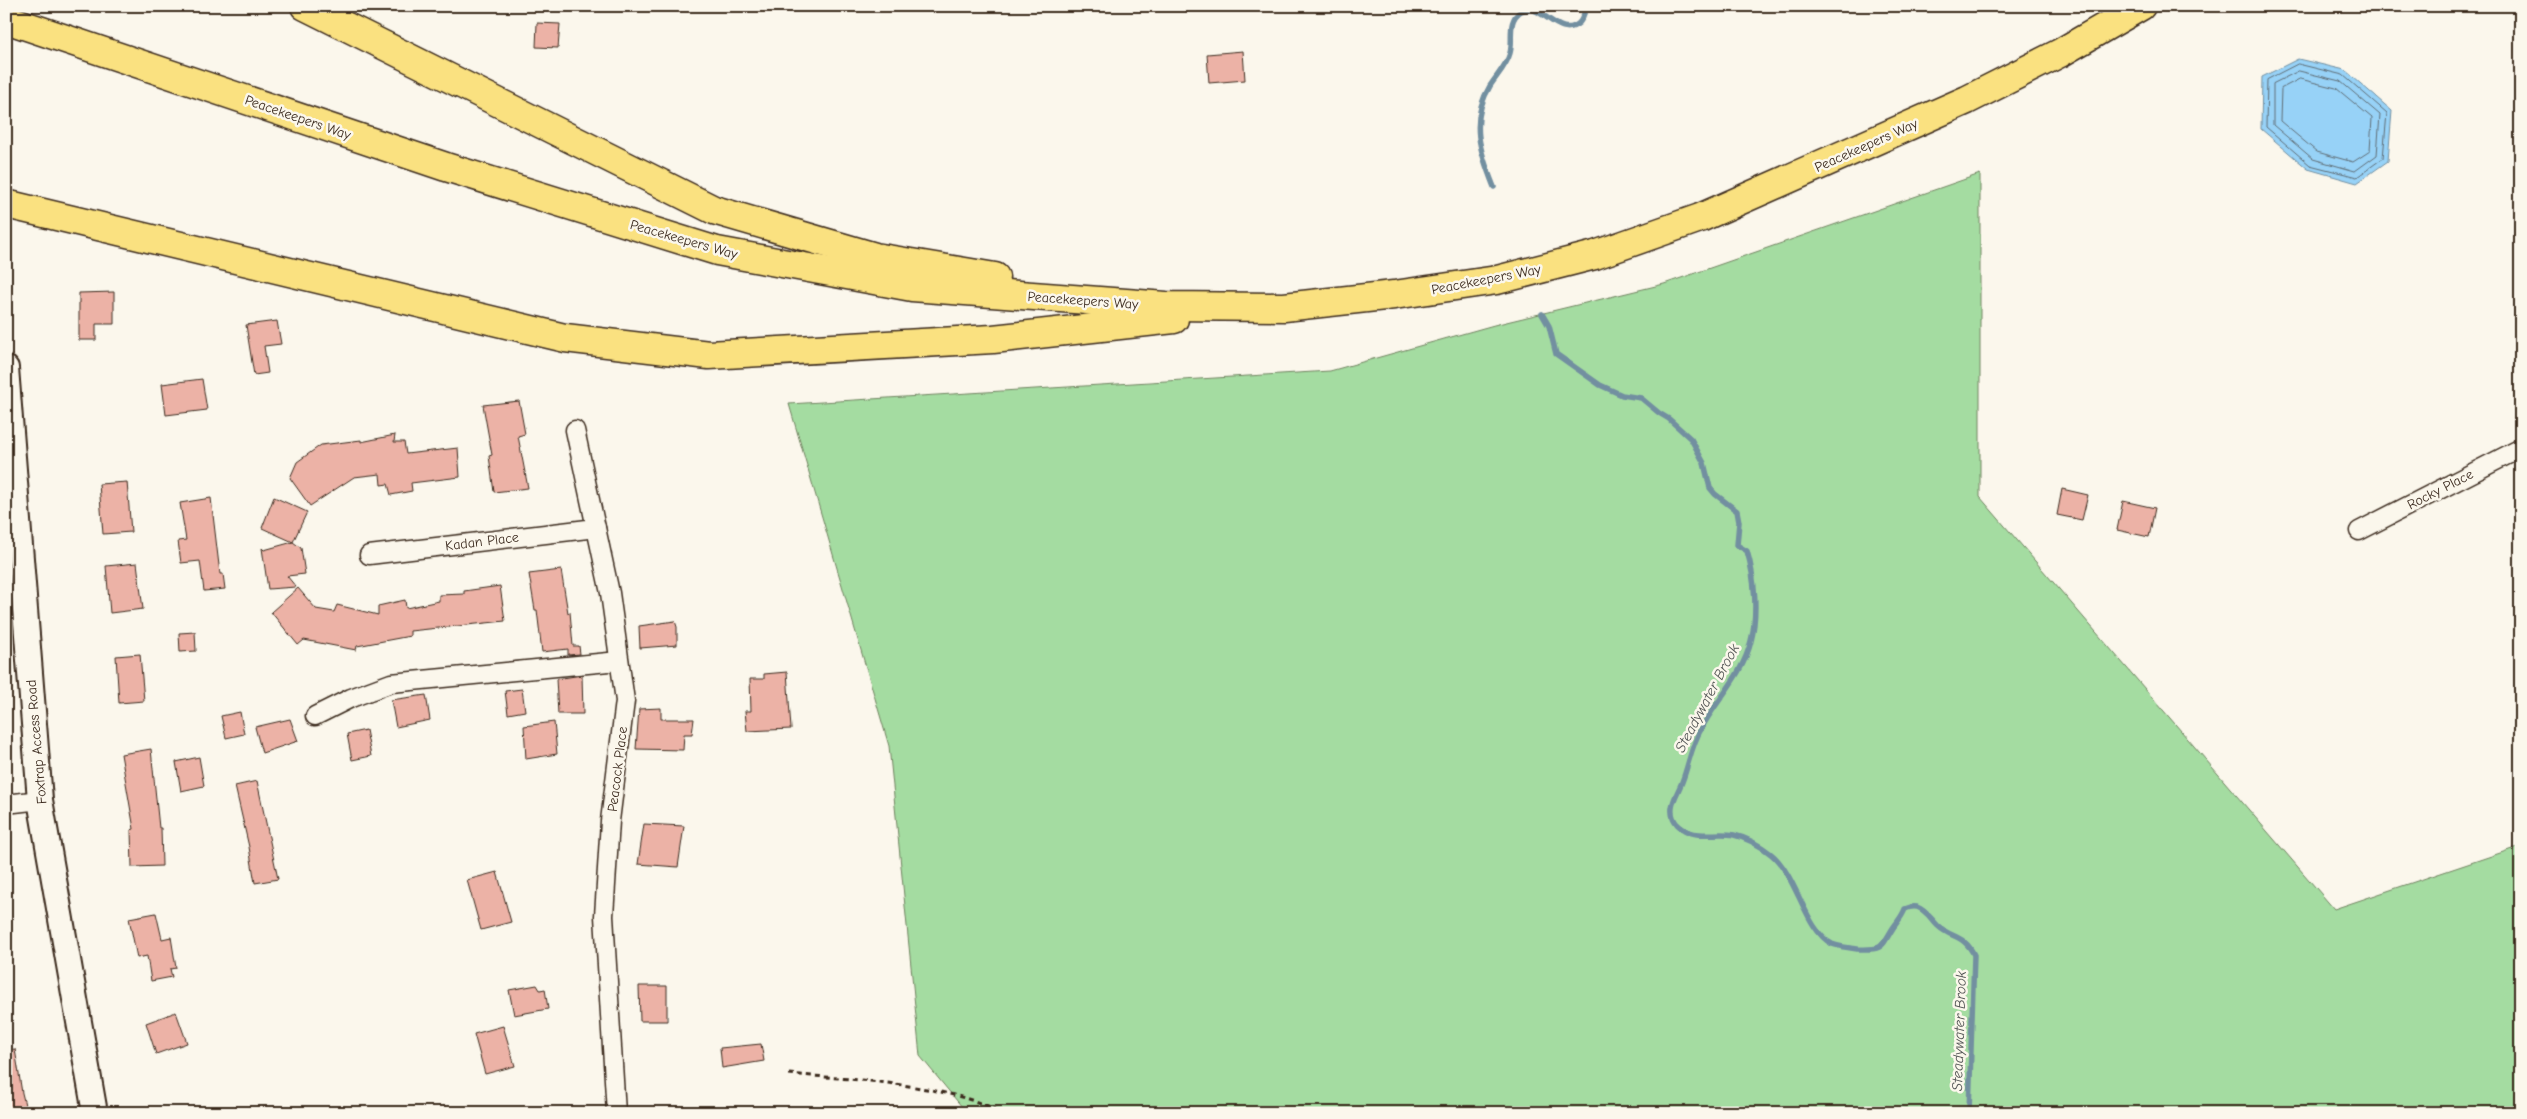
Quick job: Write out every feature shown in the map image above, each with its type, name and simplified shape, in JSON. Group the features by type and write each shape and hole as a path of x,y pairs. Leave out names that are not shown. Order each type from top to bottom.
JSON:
{"highway":[{"path":"305,6 714,210 876,257 1166,306"},
{"name":"Peacekeepers Way","path":"6,19 446,167 717,251 912,287 1166,306 1284,307 1394,295 1497,280 1595,256 1700,218 1952,107 2060,53 2141,6"},
{"path":"6,204 564,338 709,354 992,339 1284,307"}],"main road":[{"name":"Foxtrap Access Road","path":"6,368 40,800 95,1113"}],"street":[{"name":"Peacock Place","path":"575,430 610,593 625,701 610,821 604,916 616,1113"},
{"name":"Rocky Place","path":"2359,531 2521,448"},
{"name":"Kadan Place","path":"369,555 596,528"},
{"path":"316,716 351,698 391,683 619,660"},
{"path":"6,804 40,800"}],"path":[{"path":"789,1074 914,1086 991,1106 1004,1113"}],"green space":[{"path":"1980,174 1980,497 2334,909 2521,846 2521,1113 967,1113 920,1056 889,746 789,404 1330,371 1494,325 1664,284"}],"water":[{"path":"2298,59 2345,70 2392,111 2388,161 2357,183 2308,169 2261,129 2262,77"}],"building":[{"path":"537,23 560,24 558,48 536,47"},
{"path":"1243,51 1245,80 1209,83 1207,54"},
{"path":"114,292 114,324 96,324 96,340 79,340 79,293"},
{"path":"277,321 281,344 264,346 268,373 254,375 246,325"},
{"path":"202,379 207,410 166,415 162,384"},
{"path":"519,401 525,434 518,436 528,488 494,492 489,456 492,455 483,405"},
{"path":"395,435 394,442 404,442 406,454 458,448 460,477 411,483 412,491 391,495 388,484 381,485 380,474 354,477 310,506 290,478 297,462 321,445 361,440 361,442"},
{"path":"127,482 131,532 103,534 99,484"},
{"path":"2062,489 2088,495 2082,520 2057,515"},
{"path":"274,497 307,512 293,542 262,528"},
{"path":"211,498 220,574 223,574 225,589 204,591 200,561 181,563 178,541 186,540 180,503"},
{"path":"2123,501 2155,508 2149,537 2117,530"},
{"path":"293,542 301,548 305,574 287,576 296,587 268,589 262,548 264,550"},
{"path":"137,563 143,609 110,613 106,566"},
{"path":"561,570 568,613 570,612 573,646 579,646 580,654 568,655 568,649 542,652 537,610 535,610 529,574"},
{"path":"500,586 505,621 410,631 410,636 357,646 356,650 304,640 298,645 271,612 298,588 316,609 334,612 337,605 378,615 378,606 405,600 406,608 439,601 439,595 464,594 464,591"},
{"path":"675,621 677,645 640,648 639,626"},
{"path":"195,632 196,651 180,652 179,633"},
{"path":"140,654 144,701 119,703 116,656"},
{"path":"787,672 791,729 747,731 745,711 751,711 750,679 764,679 764,674"},
{"path":"582,675 583,714 558,714 556,679"},
{"path":"522,689 525,711 508,714 505,691"},
{"path":"426,695 430,720 396,727 391,700"},
{"path":"661,708 661,719 694,719 692,734 684,734 683,750 636,749 639,709"},
{"path":"240,712 244,734 226,738 221,716"},
{"path":"290,719 298,741 262,753 255,727"},
{"path":"554,722 557,754 526,759 524,726"},
{"path":"366,730 371,756 352,760 347,734"},
{"path":"151,749 159,828 161,828 162,866 132,867 131,830 134,829 121,754"},
{"path":"199,757 204,786 181,791 176,762"},
{"path":"257,781 278,879 255,883 235,786"},
{"path":"644,824 684,826 678,867 638,864"},
{"path":"497,872 511,922 481,930 467,880"},
{"path":"156,913 162,939 171,937 176,968 170,969 172,977 151,981 147,956 137,958 129,918"},
{"path":"537,985 540,990 545,989 548,1009 514,1015 509,990"},
{"path":"639,986 667,986 667,1021 640,1021"},
{"path":"176,1012 187,1043 156,1054 146,1023"},
{"path":"503,1026 515,1066 485,1074 474,1034"},
{"path":"761,1044 764,1061 722,1068 720,1048"},
{"path":"15,1049 27,1113 6,1113 6,1050"}],"waterway":[{"name":"Steadywater Brook","path":"1494,187 1481,149 1478,124 1484,99 1490,86 1509,57 1511,31 1516,15 1528,9 1536,11 1564,27 1571,27 1579,23 1587,6"},
{"name":"Steadywater Brook","path":"1542,314 1549,326 1556,354 1600,385 1622,395 1641,398 1669,419 1691,439 1704,463 1710,488 1737,511 1739,522 1737,545 1747,551 1754,584 1755,607 1751,641 1736,676 1707,718 1692,748 1682,782 1673,803 1672,813 1674,819 1683,829 1690,832 1697,834 1734,835 1754,843 1771,854 1788,875 1815,927 1832,944 1858,949 1877,948 1884,943 1905,909 1909,907 1917,907 1923,910 1943,930 1966,943 1974,955 1969,1113"}]}
